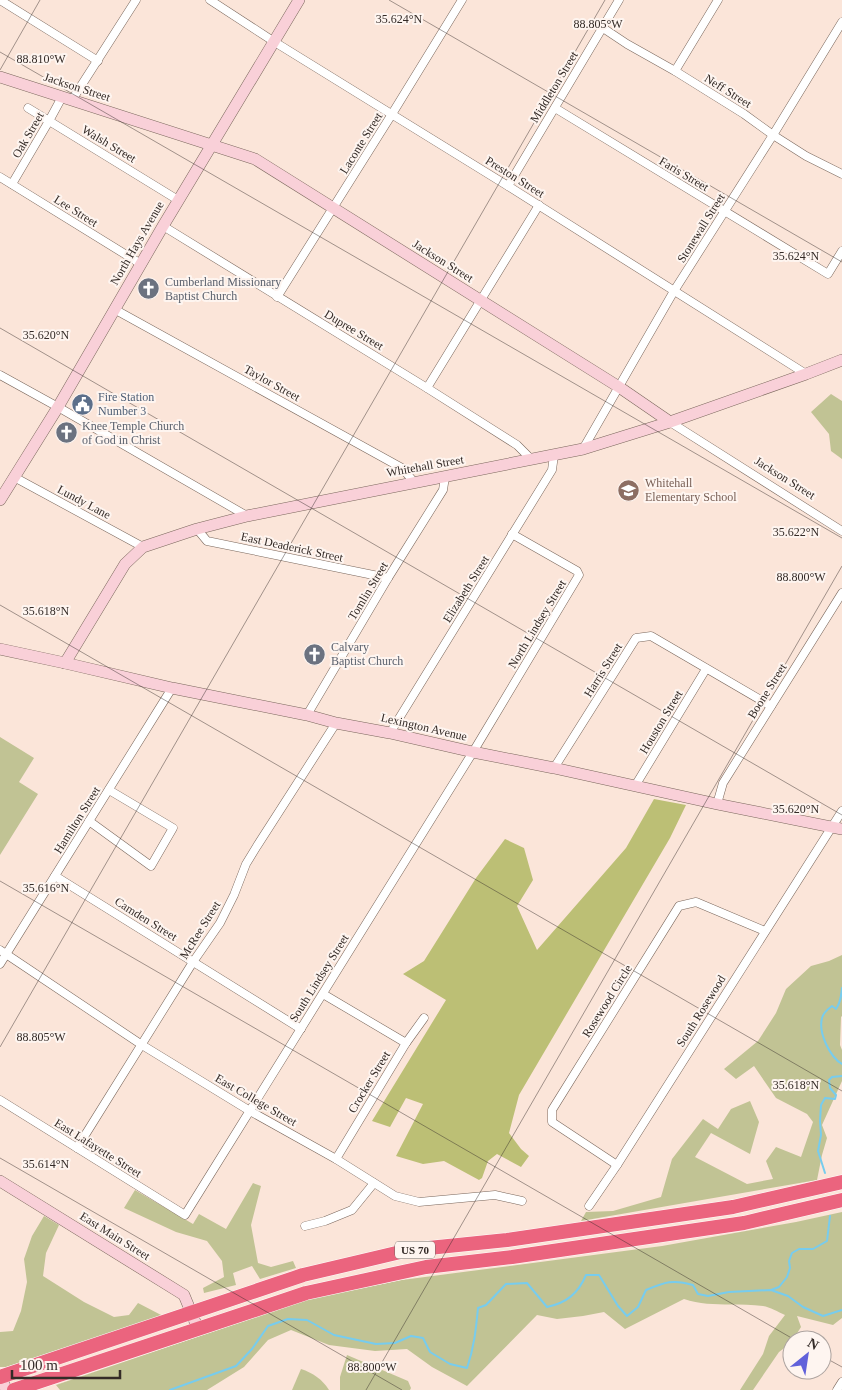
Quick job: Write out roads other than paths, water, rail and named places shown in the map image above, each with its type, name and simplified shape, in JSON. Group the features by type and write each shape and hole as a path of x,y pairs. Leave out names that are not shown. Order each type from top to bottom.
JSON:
{"highway":[{"name":"US 70","path":"3,1381 303,1275 409,1250 507,1240 733,1207 842,1182"},
{"name":"US 70","path":"14,1390 35,1386 306,1293 426,1267 512,1257 744,1223 842,1200"}],"street":[{"path":"0,0 98,61"},
{"name":"Oak Street","path":"12,184 49,121 98,61 136,0"},
{"name":"Preston Street","path":"210,0 806,374"},
{"name":"North Hays Avenue","path":"0,500 58,407 178,200 299,0"},
{"name":"Laconte Street","path":"277,297 462,0"},
{"name":"Middleton Street","path":"508,186 618,0"},
{"path":"675,71 718,0"},
{"name":"Stonewall Street","path":"583,449 674,291 842,22"},
{"name":"Neff Street","path":"603,28 744,114 806,156 842,174"},
{"name":"Jackson Street","path":"0,77 255,159 619,387 670,422 842,531"},
{"name":"Walsh Street","path":"28,108 178,200"},
{"name":"Faris Street","path":"555,108 828,274 842,251"},
{"name":"Lee Street","path":"0,177 141,264"},
{"path":"427,388 539,205"},
{"name":"Dupree Street","path":"163,226 517,445 530,459"},
{"name":"Taylor Street","path":"114,309 402,468 414,482"},
{"name":"Whitehall Street","path":"65,663 125,564 143,547 197,529 247,516 583,449 670,422 842,360"},
{"name":"East Deaderick Street","path":"0,376 58,407 247,516"},
{"name":"Elizabeth Street","path":"390,733 552,470 554,455"},
{"name":"Lundy Lane","path":"14,477 143,547"},
{"name":"Tomlin Street","path":"307,715 388,578 443,490 445,478"},
{"name":"East Deaderick Street","path":"197,529 207,541 388,578"},
{"name":"North Lindsey Street","path":"473,752 579,575 577,570 512,534"},
{"name":"Boone Street","path":"717,804 723,783 842,592"},
{"name":"Harris Street","path":"554,768 636,638 651,636 771,706"},
{"name":"Lexington Avenue","path":"0,649 172,688 837,828"},
{"name":"Houston Street","path":"635,786 706,669"},
{"name":"Hamilton Street","path":"0,964 3,952 55,876 172,688"},
{"name":"McRee Street","path":"77,1148 193,962 220,923 256,846 336,723"},
{"name":"South Lindsey Street","path":"185,1215 473,752"},
{"path":"89,821 151,866 173,828 109,790"},
{"name":"South Rosewood","path":"589,1206 617,1166 765,931 837,828 842,811"},
{"name":"Camden Street","path":"55,876 301,1028"},
{"name":"Rosewood Circle","path":"617,1166 552,1122 552,1110 679,906 696,902 765,931"},
{"name":"East College Street","path":"3,952 142,1045 250,1111 336,1159 395,1196 419,1202 495,1195 522,1201"},
{"path":"323,994 406,1043"},
{"name":"Crocker Street","path":"336,1159 406,1043 424,1018"},
{"name":"East Lafayette Street","path":"0,1100 185,1215"},
{"name":"East Main Street","path":"1,1183 184,1295 198,1329"},
{"path":"305,1226 325,1221 352,1210 374,1183"},
{"path":"837,1390 842,1382"}],"waterway":[{"path":"842,988 838,1006 836,1009 832,1006 826,1011 821,1024 823,1037 829,1050 842,1064"},
{"path":"825,1173 818,1151 821,1135 821,1105 825,1098 835,1099 836,1095 830,1088 829,1080 832,1077 842,1076"},
{"path":"771,1290 779,1287 787,1277 792,1253 799,1249 813,1249 827,1241 830,1216"},
{"path":"170,1390 236,1366 252,1349 268,1326 288,1319 307,1320 334,1335 376,1344 395,1343 411,1336 423,1338 430,1352 450,1364 467,1368 473,1346 478,1308 486,1305 506,1284 527,1283 547,1307 571,1297 586,1275 599,1275 618,1306 627,1316 638,1307 646,1290 664,1283 674,1282 693,1285 698,1294 708,1296 729,1292 771,1290 788,1296 803,1307 823,1316 842,1310"}],"place":[{"name":"Cumberland Missionary Baptist Church","path":"149,289"},
{"name":"Fire Station Number 3","path":"82,404"},
{"name":"Knee Temple Church of God in Christ","path":"66,433"},
{"name":"Whitehall Elementary School","path":"629,490"},
{"name":"Calvary Baptist Church","path":"315,654"}]}
